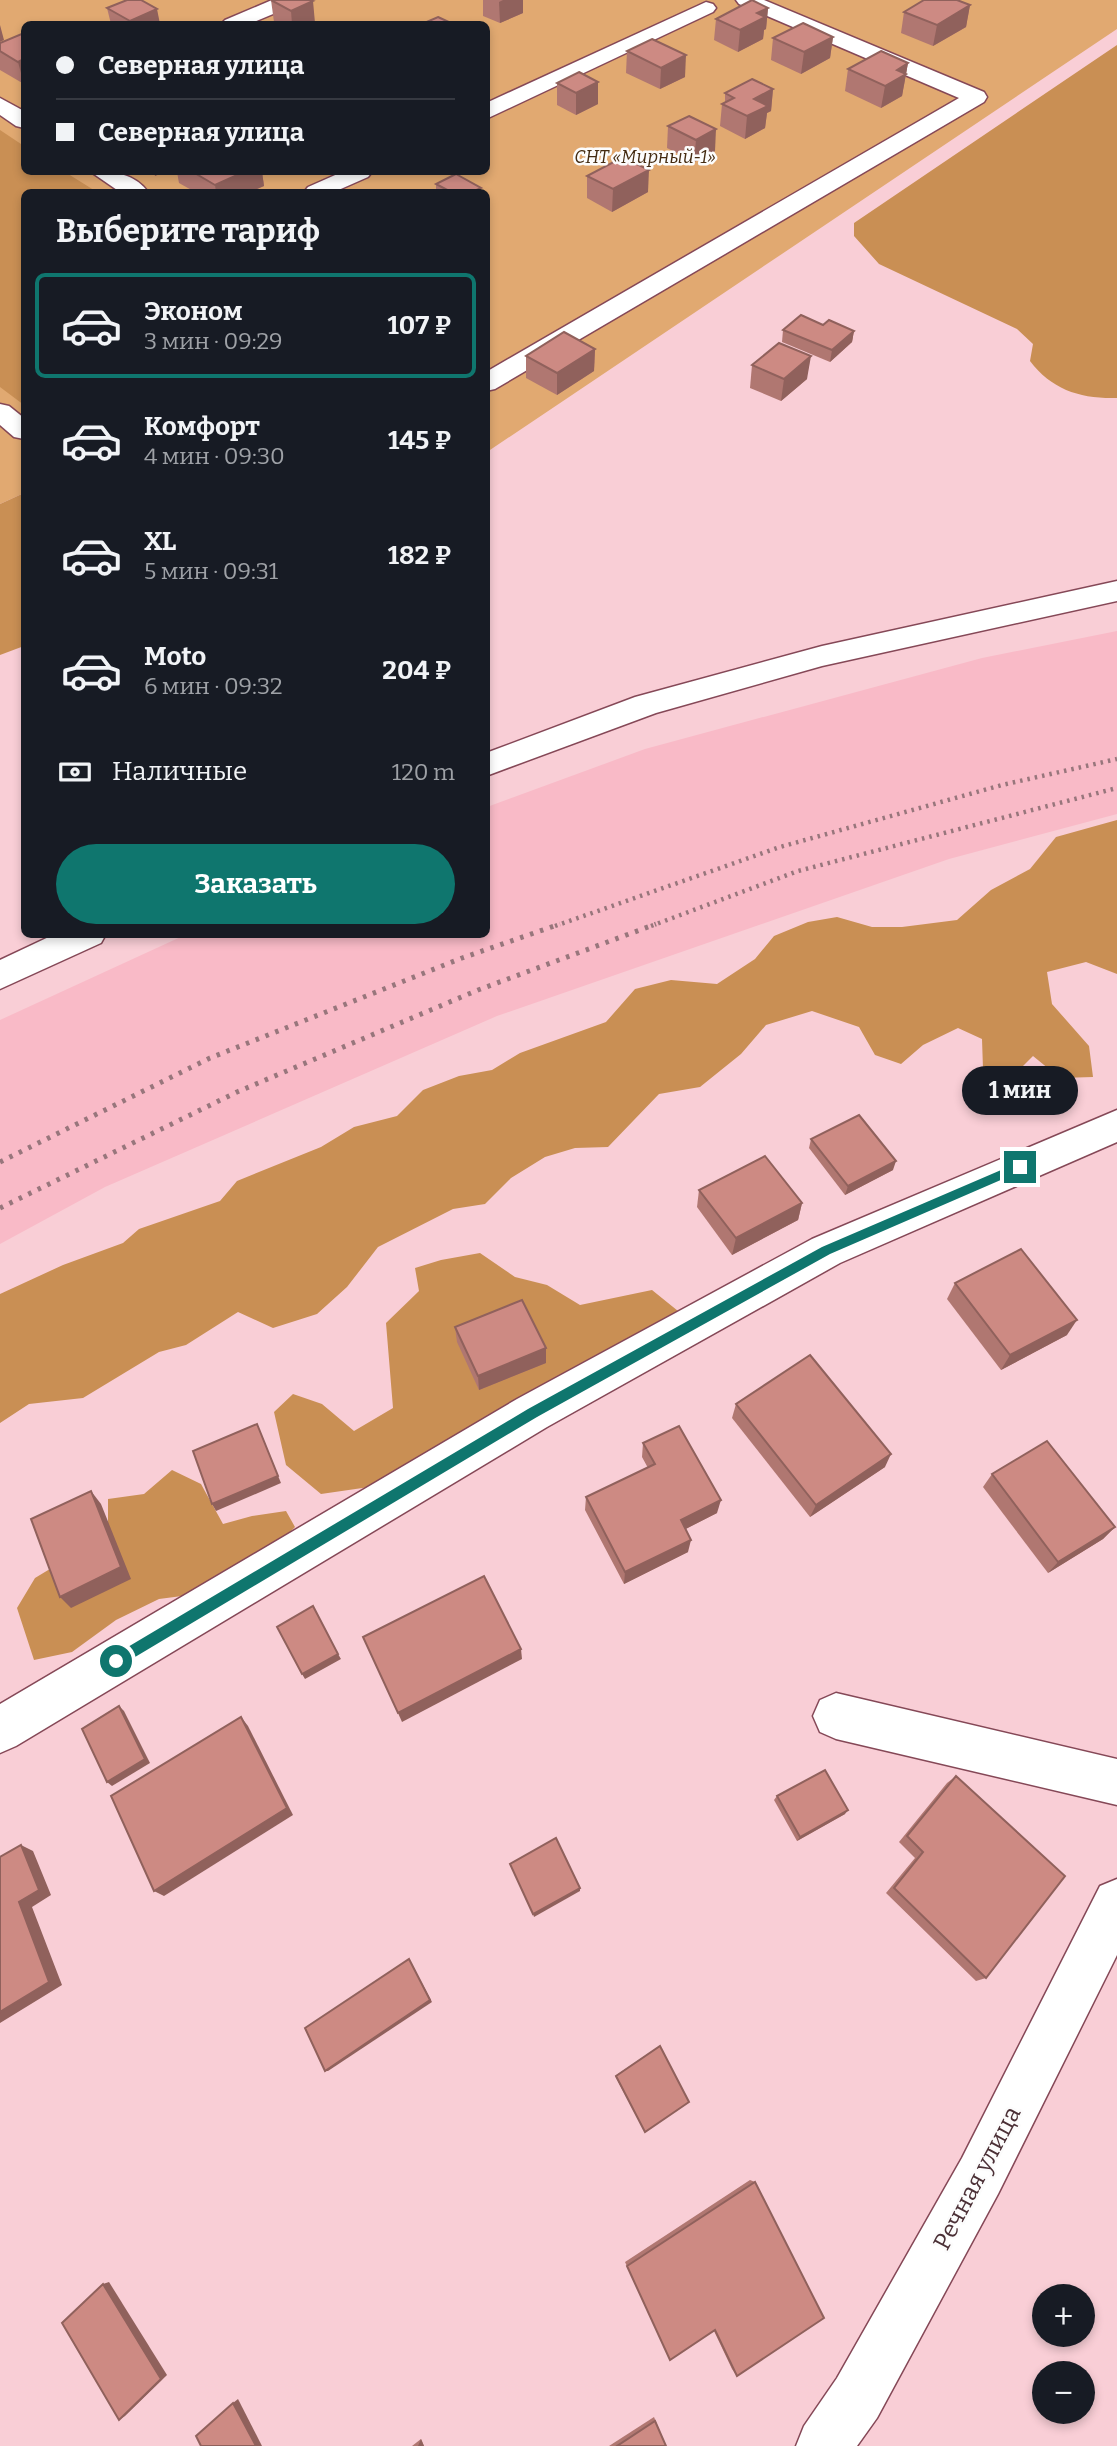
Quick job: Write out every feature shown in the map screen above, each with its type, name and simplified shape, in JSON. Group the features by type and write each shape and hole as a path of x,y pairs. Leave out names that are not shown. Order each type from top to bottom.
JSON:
{"street":[{"path":"239,21 290,0"},
{"path":"490,110 698,4 741,0"},
{"path":"490,381 976,97 746,0"},
{"path":"108,175 131,189"},
{"path":"323,189 353,175"},
{"path":"0,412 21,429"},
{"path":"490,764 646,705 822,656 1117,591"},
{"path":"0,975 80,938"},
{"path":"0,1730 532,1413 826,1251 1117,1125"},
{"path":"836,1716 1117,1782"},
{"name":"Речная улица","path":"824,2446 857,2399 981,2176 1117,1903"}],"shaded area":[{"path":"1117,45 1117,398 1104,398 1068,391 1048,379 1030,361 1033,344 1017,329 879,264 854,236 854,223"},
{"path":"0,130 21,144 21,175 70,175 92,189 21,189 21,403 0,387"},
{"path":"21,494 21,647 0,655 0,504"},
{"path":"1117,631 1117,814 949,859 497,1016 105,1187 0,1244 0,1020 178,938 490,938 490,806 645,749 982,658"},
{"path":"1117,820 1117,974 1086,962 1047,972 1052,1004 1089,1046 1093,1077 1060,1078 1033,1056 1014,1075 983,1069 982,1039 958,1028 923,1045 901,1064 875,1055 859,1027 812,1011 766,1025 741,1054 700,1087 659,1094 608,1147 575,1148 545,1157 511,1178 485,1204 453,1209 378,1247 347,1287 317,1314 273,1328 238,1312 186,1345 159,1352 83,1398 29,1404 0,1423 0,1294 63,1265 123,1243 139,1229 220,1201 237,1181 321,1147 354,1127 397,1116 423,1090 459,1076 492,1070 520,1053 606,1022 635,989 671,980 717,984 755,959 774,936 808,922 837,917 872,927 902,927 957,920 991,890 1030,869 1056,837"},
{"path":"480,1253 515,1277 547,1285 580,1305 652,1290 678,1311 671,1328 383,1485 321,1494 286,1465 274,1412 293,1394 322,1404 354,1431 393,1408 386,1323 419,1291 415,1268"},
{"path":"172,1470 201,1484 223,1524 286,1511 295,1527 271,1552 205,1593 159,1599 116,1620 72,1652 34,1660 17,1608 35,1578 83,1549 108,1525 108,1499 144,1494"}],"green space":[{"name":"СНТ «Мирный-1»","path":"0,0 1117,0 1117,29 490,450 490,189 21,189 21,494 0,504"}],"building":[{"path":"127,0 141,0 157,9 130,21 107,8"},
{"path":"271,0 310,0 313,1 291,11"},
{"path":"752,0 768,8 757,13 765,17 740,30 716,19"},
{"path":"924,0 957,0 970,5 937,25 904,12"},
{"path":"438,17 447,21 429,21"},
{"path":"803,23 833,37 804,52 773,38"},
{"path":"21,34 21,60 18,62 0,51 0,43"},
{"path":"652,39 686,55 661,68 627,51"},
{"path":"881,51 908,63 897,70 906,74 885,86 848,69"},
{"path":"579,72 598,82 576,93 557,83"},
{"path":"752,79 773,89 754,99 768,106 747,116 722,104 734,98 725,93"},
{"path":"689,116 716,129 696,140 668,126"},
{"path":"623,157 649,170 613,189 587,176"},
{"path":"198,175 237,175 215,185"},
{"path":"458,175 481,188 445,189 436,184"},
{"path":"801,315 823,325 829,320 854,331 832,350 783,330"},
{"path":"564,332 595,349 557,373 526,356"},
{"path":"779,343 811,356 784,379 752,365"},
{"path":"859,1115 896,1161 848,1186 811,1139"},
{"path":"765,1156 802,1203 736,1238 699,1190"},
{"path":"1021,1249 1077,1320 1010,1355 955,1283"},
{"path":"522,1300 546,1348 478,1376 455,1327"},
{"path":"810,1355 891,1454 816,1505 736,1404"},
{"path":"257,1424 278,1476 212,1504 193,1451"},
{"path":"679,1426 721,1500 681,1520 691,1540 625,1572 586,1497 655,1464 643,1443"},
{"path":"1047,1441 1115,1527 1058,1562 992,1474"},
{"path":"91,1491 121,1567 60,1597 31,1519"},
{"path":"484,1576 521,1649 398,1713 363,1637"},
{"path":"313,1606 338,1654 302,1674 277,1627"},
{"path":"119,1706 145,1759 107,1782 82,1729"},
{"path":"241,1717 287,1808 154,1891 111,1796"},
{"path":"825,1770 848,1810 800,1837 777,1796"},
{"path":"956,1776 1065,1876 986,1978 894,1888 923,1852 907,1836"},
{"path":"556,1838 580,1888 533,1914 510,1864"},
{"path":"21,1845 39,1890 19,1902 49,1982 0,2012 0,1857"},
{"path":"409,1959 430,2000 325,2071 305,2028"},
{"path":"660,2046 689,2102 645,2132 616,2076"},
{"path":"755,2182 824,2318 737,2376 715,2330 670,2360 627,2266"},
{"path":"103,2284 161,2379 119,2420 62,2323"},
{"path":"233,2403 256,2446 201,2446 196,2436"},
{"path":"655,2421 666,2446 617,2446"}],"railway":[{"path":"555,926 780,847 1002,785 1117,759"},
{"path":"651,926 798,871 1117,788"},
{"path":"0,1162 210,1058 462,958 560,924"},
{"path":"0,1208 237,1092 478,990 656,924"}],"route":[{"path":"116,1661 532,1413 826,1251 1020,1167"}]}
